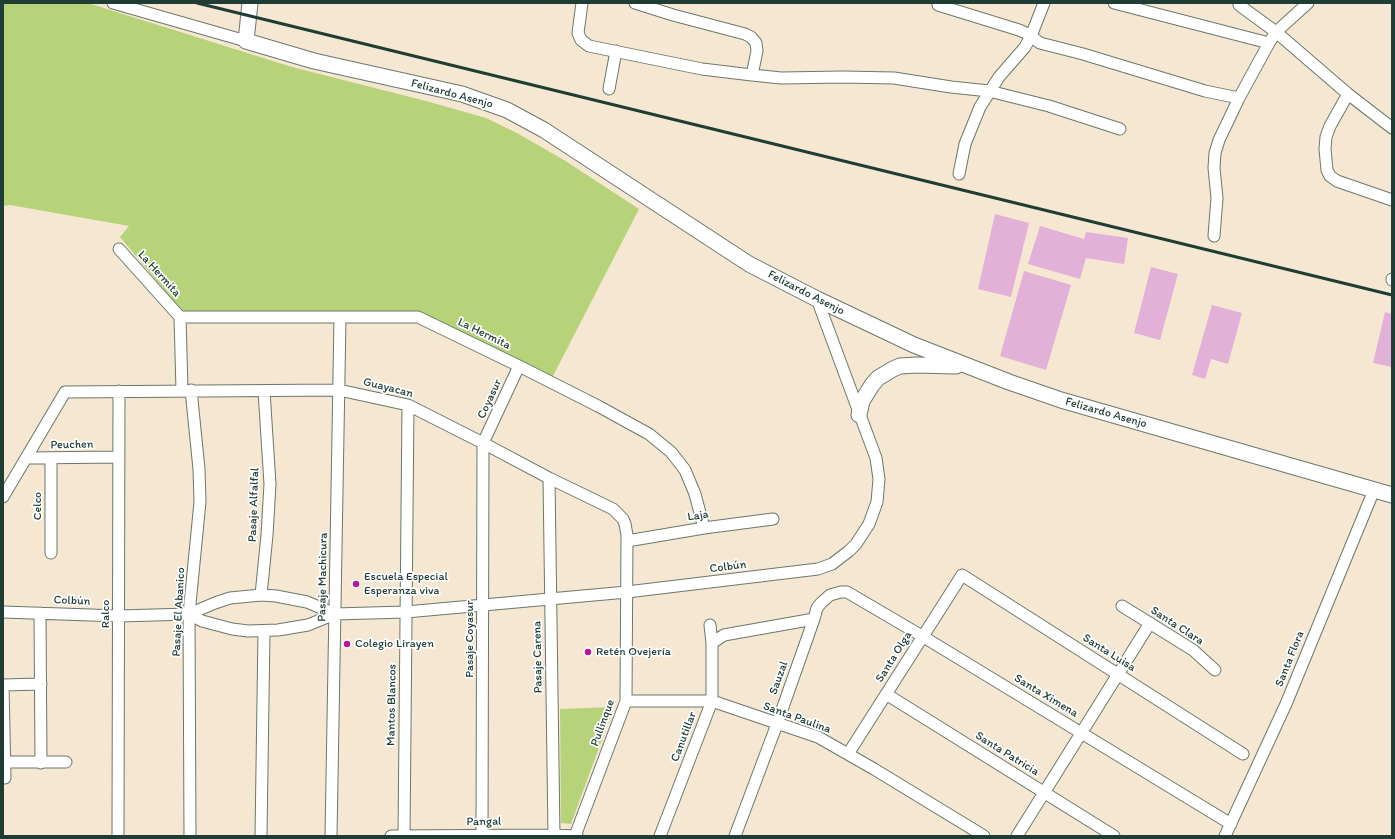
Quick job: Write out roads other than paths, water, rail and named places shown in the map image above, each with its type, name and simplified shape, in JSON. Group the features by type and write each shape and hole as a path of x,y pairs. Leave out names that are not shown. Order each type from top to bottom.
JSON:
{"street":[{"path":"113,3 246,41 250,3"},
{"path":"582,3 578,32 581,40 589,46 709,70 752,76 781,78 894,78 989,91 1049,106 1120,129"},
{"path":"635,3 751,37 756,43 757,51 752,76"},
{"path":"958,174 969,131 980,107 999,77 1018,56 1031,36 1044,3"},
{"path":"1114,3 1269,44"},
{"path":"1214,236 1217,198 1214,173 1215,154 1222,134 1239,98 1276,32 1308,3"},
{"path":"938,5 1018,30 1031,36 1040,43 1204,91 1239,98"},
{"path":"1239,5 1276,32 1348,94 1392,128"},
{"name":"Felizardo Asenjo","path":"246,41 314,61 462,94 507,110 544,130 749,264 817,299 914,345 967,367 1061,400 1392,495"},
{"path":"609,90 616,51"},
{"path":"1348,94 1330,126 1326,137 1325,149 1327,170 1330,176 1337,181 1392,200"},
{"name":"La Hermita","path":"119,249 180,317 418,317 598,406 649,434 671,452 685,470 695,494 704,528"},
{"name":"Colbún","path":"189,614 202,621 217,626 248,631 278,630 308,625 335,614 406,612 627,592 818,569 832,564 856,544 869,524 873,514 878,491 878,468 876,458 817,299"},
{"path":"180,317 187,390"},
{"name":"Pasaje Machicura","path":"331,836 340,318"},
{"path":"859,415 862,401 872,385 878,378 893,369 916,364 967,367"},
{"name":"Coyasur","path":"483,443 519,366"},
{"name":"Pasaje El Abanico","path":"187,390 199,469 200,502 189,614 190,836"},
{"name":"Guayacan","path":"26,458 65,392 339,390 408,405 549,478 613,509 625,524 627,541"},
{"name":"Ralco","path":"118,836 119,391"},
{"name":"Pasaje Alfalfal","path":"261,595 270,484 264,391"},
{"name":"Mantos Blancos","path":"404,836 408,405"},
{"name":"Pasaje Coyasur","path":"482,835 483,443"},
{"name":"Peuchen","path":"26,458 119,457"},
{"path":"3,497 26,458"},
{"name":"Celco","path":"51,458 51,554"},
{"name":"Pasaje Carena","path":"549,478 554,834"},
{"name":"Santa Flora","path":"1225,836 1286,704 1374,490"},
{"name":"Laja","path":"627,541 704,528 772,519"},
{"name":"Pullinque","path":"576,836 626,701 627,541"},
{"name":"Santa Olga","path":"848,754 962,575"},
{"name":"Santa Luisa","path":"962,575 1243,754"},
{"name":"Santa Ximena","path":"847,592 1231,824"},
{"name":"Sauzal","path":"735,836 777,724 817,608 825,598 835,593 847,592"},
{"name":"Colbún","path":"3,612 119,616 189,614 201,608 230,598 261,595 299,600 321,607 335,614"},
{"name":"Santa Clara","path":"1122,606 1194,650 1215,670"},
{"path":"40,613 41,763"},
{"path":"712,643 724,635 814,619"},
{"path":"1017,836 1150,624"},
{"name":"Canutillar","path":"660,836 712,701 712,643 710,625"},
{"path":"261,836 264,631"},
{"path":"5,778 3,685 41,684"},
{"name":"Santa Patricia","path":"886,694 1114,836"},
{"name":"Santa Paulina","path":"626,701 712,701 818,737 984,836"},
{"path":"5,762 66,762"},
{"name":"Pangal","path":"391,836 554,834 576,836"}],"railway":[{"path":"197,3 1392,295"}],"place":[{"name":"Escuela Especial Esperanza viva","path":"356,584"},
{"name":"Colegio Lirayen","path":"347,644"},
{"name":"Retén Ovejería","path":"588,652"}]}
